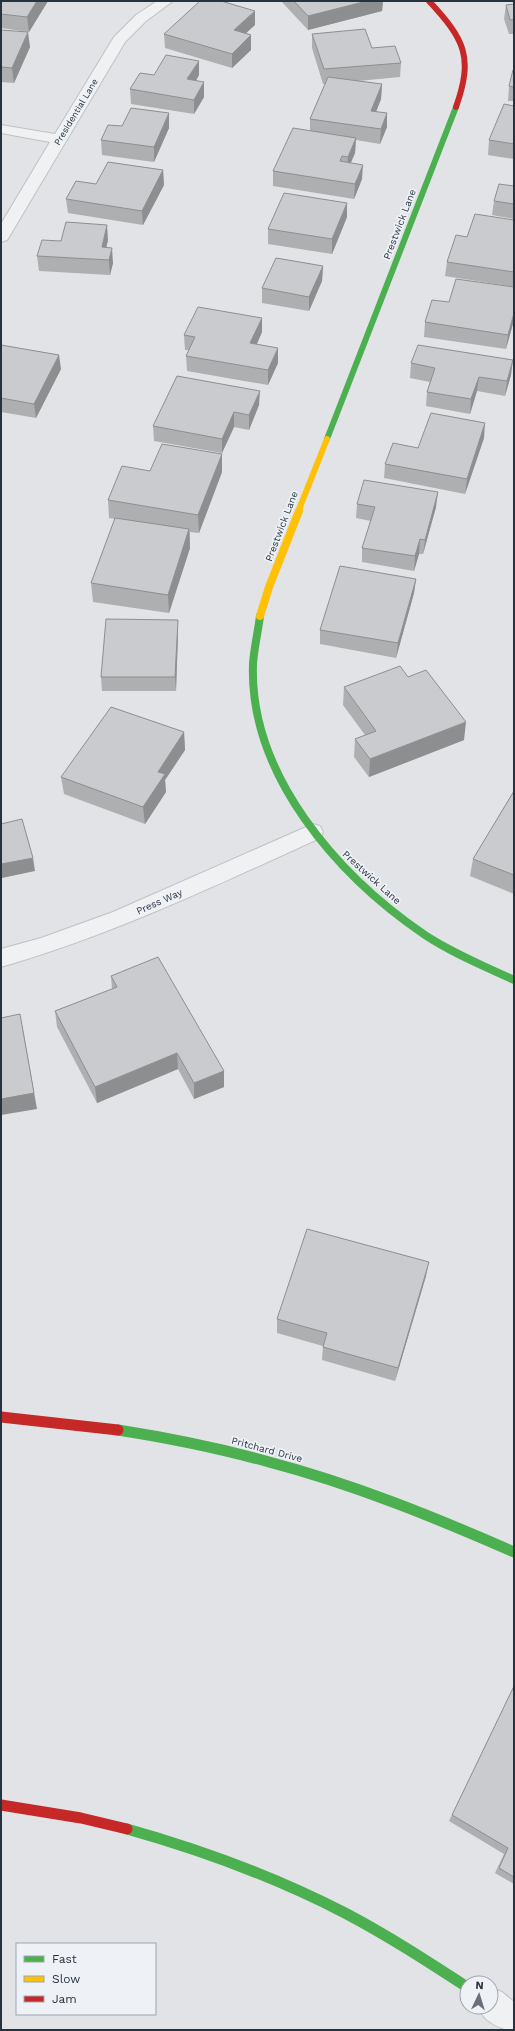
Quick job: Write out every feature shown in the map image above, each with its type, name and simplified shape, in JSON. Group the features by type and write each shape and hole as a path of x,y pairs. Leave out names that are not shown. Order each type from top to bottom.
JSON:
{"street":[{"name":"Presidential Lane","path":"1,237 119,40 141,18 166,1"},
{"name":"Prestwick Lane","path":"429,1 452,26 464,48 467,73 465,85 269,587 262,610 253,653 255,700 267,747 281,783 313,832 350,874 372,895 425,934 455,952 514,980"},
{"path":"1,129 60,139"},
{"name":"Press Way","path":"1,958 76,936 124,917 313,832"},
{"name":"Pritchard Drive","path":"1,1417 80,1425 146,1435 207,1446 265,1459 382,1496 437,1517 514,1552"},
{"path":"1,1805 49,1812 128,1828 208,1854 242,1867 277,1881 346,1914 415,1954 459,1982"},
{"path":"499,2009 514,2020"}],"building":[{"path":"1,1 37,1 27,17 1,14"},
{"path":"200,1 221,1 255,11 234,30 251,35 232,54 164,34"},
{"path":"294,1 367,1 308,16"},
{"path":"514,4 514,19 510,20 506,5"},
{"path":"365,29 372,48 395,46 401,63 324,69 312,34"},
{"path":"1,30 28,32 12,68 1,67"},
{"path":"166,55 199,61 187,79 204,82 194,100 130,89 140,73 154,75"},
{"path":"514,70 514,87 509,86"},
{"path":"328,77 382,84 371,111 387,113 381,129 310,119"},
{"path":"504,104 514,106 514,144 489,140"},
{"path":"131,108 169,113 154,147 101,140 108,125 122,126"},
{"path":"293,128 356,138 348,157 342,156 340,161 363,165 355,184 273,171"},
{"path":"108,162 163,170 142,211 66,199 76,181 96,184"},
{"path":"499,184 514,186 514,204 494,201"},
{"path":"284,193 347,203 332,239 268,229"},
{"path":"475,214 514,220 514,272 447,262 456,235 467,237"},
{"path":"66,222 107,225 102,247 112,248 109,260 37,256 42,240 61,241"},
{"path":"276,258 323,266 309,297 262,288"},
{"path":"456,279 514,287 514,313 508,335 425,322 432,300 449,302"},
{"path":"198,307 262,318 250,343 278,348 268,370 186,356 195,337 184,335"},
{"path":"1,345 59,355 34,404 1,398"},
{"path":"418,345 513,360 507,381 479,377 471,399 427,392 435,368 411,363"},
{"path":"177,376 260,391 249,415 234,412 222,439 153,426"},
{"path":"431,413 485,423 467,479 385,464 393,443 418,448"},
{"path":"162,444 222,454 198,515 108,500 122,466 150,471"},
{"path":"364,480 438,492 425,540 420,539 415,556 362,548 375,507 357,504"},
{"path":"115,518 189,529 168,595 91,583"},
{"path":"340,566 416,579 398,643 320,630"},
{"path":"106,619 178,620 175,677 101,677"},
{"path":"400,666 408,677 426,670 466,722 370,759 355,739 376,731 344,687"},
{"path":"111,707 184,732 158,772 165,774 143,807 61,777"},
{"path":"514,791 514,875 473,859"},
{"path":"22,819 33,858 1,864 1,824"},
{"path":"158,957 224,1071 194,1083 177,1053 95,1087 55,1011 117,987 111,976"},
{"path":"20,1014 34,1093 1,1099 1,1018"},
{"path":"307,1229 429,1262 398,1368 323,1347 327,1333 277,1319"},
{"path":"514,1686 514,1877 499,1868 508,1848 452,1815"}],"traffic: fast":[{"path":"327,439 456,107"},
{"path":"260,616 253,664 257,711 270,756 292,799 319,839 351,875 387,907 425,935 436,942 514,980"},
{"path":"118,1430 169,1438 220,1449 320,1477 369,1493 466,1531 514,1552"},
{"path":"127,1829 211,1855 265,1876 319,1900 376,1930 459,1982"}],"traffic: slow":[{"path":"260,616 269,587 327,439"}],"traffic: jam":[{"path":"429,1 451,26 463,49 465,75 456,107"},
{"path":"1,1417 118,1430"},
{"path":"1,1805 81,1818 127,1829"}]}
